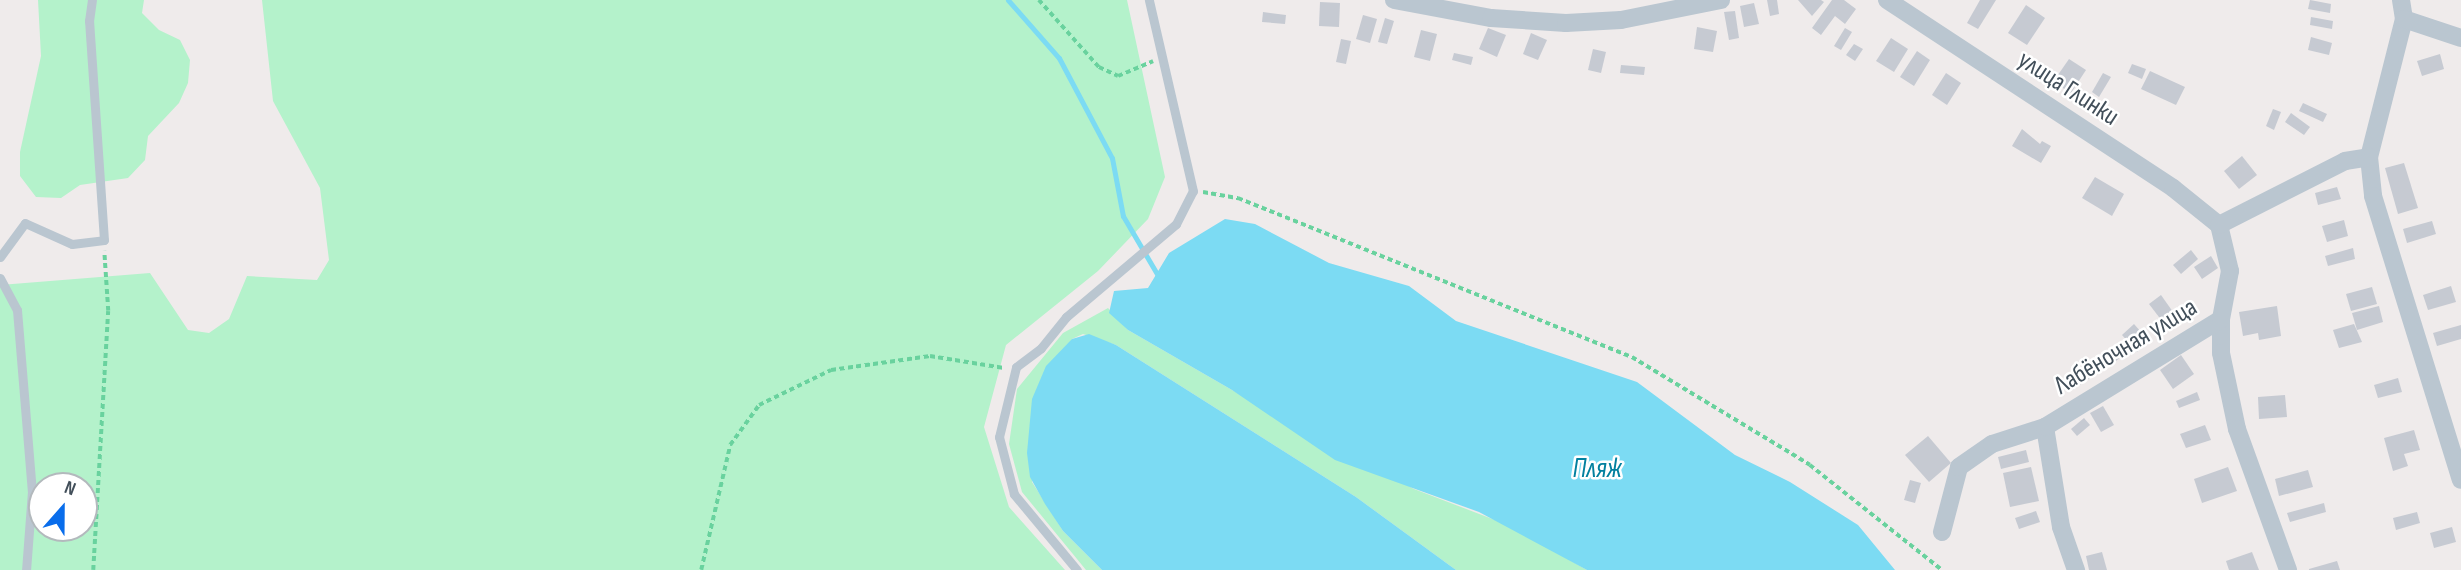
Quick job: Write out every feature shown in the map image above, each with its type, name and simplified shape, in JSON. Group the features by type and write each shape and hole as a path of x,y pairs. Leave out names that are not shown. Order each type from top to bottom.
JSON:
{"street":[{"path":"1394,0 1491,18 1566,23 1621,20 1721,0"},
{"name":"улица Глинки","path":"1887,0 2173,188 2219,225"},
{"path":"2401,0 2404,19 2369,157 2372,196 2392,268 2461,480"},
{"path":"2404,19 2461,38"},
{"path":"2219,225 2346,161 2369,157"},
{"name":"Лабёночная улица","path":"1942,531 1959,467 1992,444 2045,427 2221,319 2230,271 2219,225"},
{"path":"2221,319 2221,353 2237,429 2288,570"},
{"path":"2045,427 2061,527 2076,570"}],"lane":[{"path":"0,257 25,223 72,244 104,240 89,21 93,0"},
{"path":"1077,570 1014,494 999,437 1016,367 1041,348 1066,317 1176,225 1193,191 1160,58 1149,0"},
{"path":"0,278 17,310 32,492 26,570"}],"path":[{"path":"1039,0 1098,67 1118,76 1160,58"},
{"path":"1193,191 1238,198 1632,357 1810,465 1942,570"},
{"path":"93,570 108,311 104,240"},
{"path":"701,570 730,445 759,405 831,370 930,356 1001,369 1016,367"}],"green space":[{"path":"38,0 144,0 142,13 159,30 180,40 190,60 188,83 179,103 148,136 145,160 128,178 80,185 61,198 36,197 20,176 20,152 41,56"},
{"path":"262,0 1127,0 1165,177 1148,219 1098,271 1006,345 984,427 1009,507 1065,570 0,570 0,285 150,273 188,330 209,333 229,319 247,276 317,280 329,260 320,188 273,101"},
{"path":"1108,308 1128,330 1232,390 1414,489 1508,525 1587,570 1456,570 1356,497 1116,345 1083,334 1072,339 1032,482 1063,531 1102,570 1086,570 1022,492 1009,444 1017,389 1063,333"}],"water":[{"name":"Пляж","path":"1225,219 1255,224 1329,263 1409,286 1456,321 1637,382 1735,455 1790,482 1858,525 1895,570 1587,570 1479,512 1335,460 1232,390 1128,330 1109,313 1114,291 1148,288 1169,253"},
{"path":"1089,334 1116,345 1356,497 1456,570 1102,570 1063,531 1045,504 1030,477 1027,453 1032,399 1046,366 1072,339"}],"building":[{"path":"1767,0 1777,0 1779,14 1770,16"},
{"path":"1798,0 1821,0 1824,2 1812,16"},
{"path":"1832,0 1844,0 1856,9 1845,24 1835,16 1821,35 1812,28"},
{"path":"1980,0 1996,0 1978,29 1967,23"},
{"path":"2310,0 2331,4 2330,13 2308,9"},
{"path":"1320,2 1340,3 1339,27 1319,26"},
{"path":"1754,3 1759,24 1744,27 1740,6"},
{"path":"2026,5 2045,18 2027,45 2008,33"},
{"path":"1735,11 1739,38 1729,40 1724,12"},
{"path":"1263,12 1286,15 1285,24 1262,22"},
{"path":"1363,15 1377,19 1370,43 1356,39"},
{"path":"2311,17 2333,21 2332,29 2310,25"},
{"path":"1385,18 1394,21 1387,44 1378,42"},
{"path":"1697,27 1717,31 1713,52 1694,49"},
{"path":"1488,28 1506,35 1497,57 1479,49"},
{"path":"1845,28 1852,32 1841,50 1834,46"},
{"path":"1421,30 1437,34 1430,61 1414,57"},
{"path":"1531,33 1547,40 1538,60 1523,54"},
{"path":"2311,37 2332,43 2329,55 2308,50"},
{"path":"1891,38 1908,49 1894,72 1876,61"},
{"path":"1341,39 1351,41 1346,64 1336,62"},
{"path":"1854,44 1863,49 1855,61 1846,55"},
{"path":"1593,49 1606,52 1601,73 1588,70"},
{"path":"1917,51 1930,60 1914,86 1900,77"},
{"path":"1454,53 1473,57 1471,65 1452,60"},
{"path":"2440,54 2444,69 2422,76 2417,61"},
{"path":"2069,59 2086,70 2071,93 2053,82"},
{"path":"2132,64 2146,69 2142,79 2128,73"},
{"path":"1621,65 1645,67 1644,75 1620,73"},
{"path":"2150,71 2185,87 2176,105 2141,89"},
{"path":"1946,73 1961,83 1947,105 1932,95"},
{"path":"2103,73 2111,77 2099,97 2092,92"},
{"path":"2303,103 2327,114 2323,122 2299,111"},
{"path":"2273,109 2281,112 2274,130 2266,126"},
{"path":"2291,113 2310,127 2304,135 2285,122"},
{"path":"2022,129 2040,144 2042,141 2051,146 2041,163 2012,146"},
{"path":"2242,156 2257,175 2239,189 2224,171"},
{"path":"2404,163 2418,208 2398,214 2385,168"},
{"path":"2095,177 2124,194 2112,216 2082,198"},
{"path":"2337,187 2341,199 2318,205 2315,193"},
{"path":"2344,220 2348,236 2327,242 2322,226"},
{"path":"2432,221 2436,234 2407,243 2403,229"},
{"path":"2353,248 2355,259 2328,266 2325,256"},
{"path":"2191,250 2198,259 2181,274 2173,265"},
{"path":"2211,256 2218,268 2202,279 2194,267"},
{"path":"2451,286 2456,302 2428,310 2423,295"},
{"path":"2372,287 2377,304 2351,311 2346,294"},
{"path":"2161,295 2173,312 2162,321 2149,304"},
{"path":"2277,306 2281,336 2259,340 2258,333 2243,336 2239,312"},
{"path":"2379,306 2383,322 2357,330 2352,313"},
{"path":"2134,324 2149,341 2137,352 2122,335"},
{"path":"2354,324 2362,342 2339,348 2333,330"},
{"path":"2461,325 2461,339 2437,346 2433,333"},
{"path":"2114,351 2120,358 2102,371 2097,364"},
{"path":"2181,355 2194,374 2173,389 2160,370"},
{"path":"2084,365 2093,376 2073,390 2065,379"},
{"path":"2398,378 2402,392 2378,398 2374,385"},
{"path":"2197,392 2200,400 2179,408 2176,401"},
{"path":"2285,395 2287,417 2259,419 2258,397"},
{"path":"2103,406 2114,425 2101,432 2090,413"},
{"path":"2084,418 2090,425 2077,436 2071,429"},
{"path":"2205,425 2211,440 2186,448 2180,434"},
{"path":"2414,430 2420,450 2404,454 2408,466 2393,471 2384,438"},
{"path":"1928,436 1951,463 1929,482 1905,455"},
{"path":"2026,450 2029,462 2001,469 1998,457"},
{"path":"2031,467 2039,501 2010,507 2003,473"},
{"path":"2228,467 2237,491 2202,503 2194,479"},
{"path":"2308,470 2313,487 2279,496 2275,479"},
{"path":"1910,480 1921,483 1915,503 1904,500"},
{"path":"2324,503 2326,512 2290,522 2287,513"},
{"path":"2036,511 2040,522 2019,529 2015,518"},
{"path":"2417,512 2420,523 2396,530 2393,518"},
{"path":"2452,527 2456,542 2434,548 2430,533"},
{"path":"2102,552 2107,570 2089,570 2086,556"},
{"path":"2252,552 2259,570 2229,570 2226,561"},
{"path":"2337,561 2340,570 2309,570 2309,569"}],"waterway":[{"path":"1008,0 1059,58 1112,158 1123,216 1157,274"}]}
